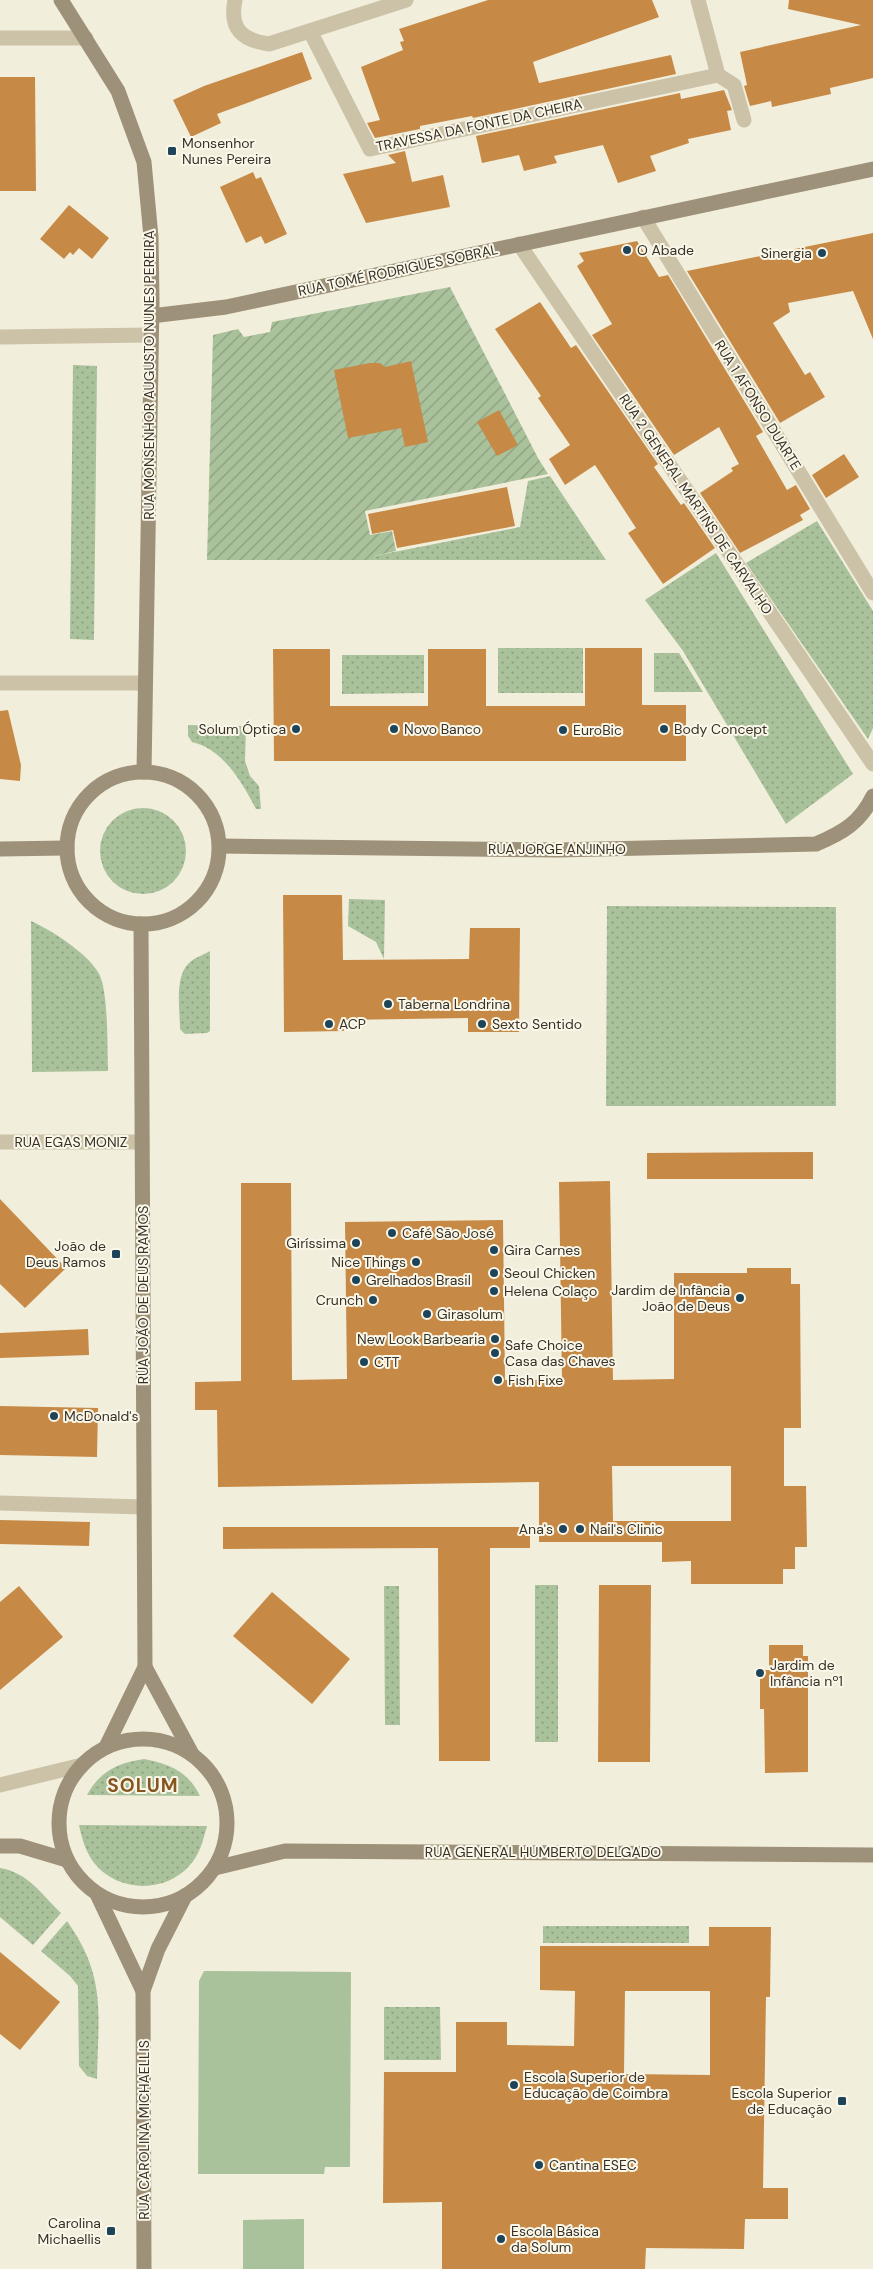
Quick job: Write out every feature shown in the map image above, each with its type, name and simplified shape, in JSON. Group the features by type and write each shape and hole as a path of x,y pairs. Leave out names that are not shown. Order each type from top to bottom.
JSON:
{"main road":[{"name":"RUA MONSENHOR AUGUSTO NUNES PEREIRA","path":"61,0 118,91 144,162 151,238 152,316 150,335 144,772"},
{"name":"RUA TOMÉ RODRIGUES SOBRAL","path":"152,316 226,307 873,169"},
{"path":"144,772 167,776 188,786 208,810 215,823 220,846 216,870 206,892 188,910 166,921 141,924 117,919 96,907 80,890 70,869 67,848 71,825 82,803 99,786 120,776 144,772"},
{"name":"RUA JORGE ANJINHO","path":"220,846 558,850 816,844 842,833 867,808 873,796"},
{"path":"0,849 67,848"},
{"name":"RUA JOÃO DE DEUS RAMOS","path":"106,1747 145,1666 141,924"},
{"name":"RUA JOÃO DE DEUS RAMOS","path":"145,1666 192,1754"},
{"path":"127,1739 165,1740 192,1754 207,1768 218,1785 227,1812 228,1831 224,1850 215,1868 202,1884 186,1896 164,1905 141,1908 118,1904 97,1894 85,1885 67,1860 58,1828 59,1810 67,1786 82,1765 106,1747 127,1739"},
{"path":"0,1846 20,1846 67,1860"},
{"name":"RUA GENERAL HUMBERTO DELGADO","path":"215,1868 285,1851 873,1855"},
{"name":"RUA CAROLINA MICHAELLIS","path":"97,1894 143,1991"},
{"name":"RUA CAROLINA MICHAELLIS","path":"144,2269 143,1991 158,1949 186,1896"}],"street":[{"path":"235,0 233,19 236,28 246,38 254,42 269,44 406,0"},
{"path":"698,0 718,75 734,85 744,120"},
{"name":"TRAVESSA DA FONTE DA CHEIRA","path":"310,31 370,149 718,75"},
{"path":"0,38 86,38"},
{"name":"RUA 1 AFONSO DUARTE","path":"643,218 873,593"},
{"name":"RUA 2 GENERAL MARTINS DE CARVALHO","path":"519,244 873,764"},
{"path":"0,337 150,335"},
{"path":"0,683 145,683"},
{"name":"RUA EGAS MONIZ","path":"0,1142 142,1142"},
{"path":"0,1503 144,1507"},
{"path":"0,1785 82,1765"}],"green space":[{"path":"450,287 548,474 365,511 370,535 392,531 396,551 374,556 375,560 207,560 213,335 238,329 244,337 270,332 272,322"},
{"path":"73,365 97,366 94,640 70,639"},
{"path":"550,476 606,560 375,560 374,556 520,527 528,481"},
{"path":"817,521 873,611 873,728 868,739 746,563"},
{"path":"716,553 853,774 786,824 683,651 645,600"},
{"path":"498,648 583,648 583,693 498,693"},
{"path":"654,653 679,653 703,692 654,692"},
{"path":"342,655 424,655 424,693 342,694"},
{"path":"188,725 246,726 245,761 250,776 259,786 261,809 256,809 238,778 222,759 203,746 192,742 188,736"},
{"path":"143,808 159,811 167,815 179,827 183,835 186,851 183,867 179,875 167,887 159,891 143,894 127,891 119,887 107,875 103,867 100,851 103,835 107,827 119,815 127,811"},
{"path":"349,899 385,900 384,959 376,942 348,926"},
{"path":"607,906 836,907 836,1106 606,1106"},
{"path":"31,921 68,943 86,957 98,972 102,980 106,1005 108,1071 32,1072"},
{"path":"210,951 210,1031 207,1033 185,1034 180,1029 179,994 181,977 189,963"},
{"path":"535,1585 558,1585 558,1742 535,1742"},
{"path":"384,1586 399,1586 400,1725 385,1725"},
{"path":"144,1759 162,1763 177,1770 190,1780 200,1796 87,1795 104,1774 126,1763"},
{"path":"79,1825 207,1826 199,1852 190,1865 168,1881 156,1885 143,1886 129,1884 105,1874 89,1855"},
{"path":"0,1868 19,1874 27,1879 61,1913 33,1945 0,1917"},
{"path":"67,1921 89,1960 94,1978 98,2015 97,2079 87,2076 79,2066 78,1986 70,1976 41,1951"},
{"path":"543,1926 689,1926 689,1943 543,1943"},
{"path":"204,1971 351,1972 350,2167 325,2167 324,2174 198,2174 199,1981"},
{"path":"384,2007 440,2007 441,2060 384,2060"},
{"path":"304,2219 304,2269 243,2269 243,2220"}],"building":[{"path":"488,0 652,0 659,17 533,62 539,83 671,55 676,74 473,118 472,116 420,126 420,129 375,138 367,123 380,120 361,67 403,50 400,42 404,41 399,29"},
{"path":"789,0 873,0 873,78 830,88 831,94 772,107 771,101 750,106 744,86 747,85 740,52 861,25 788,9"},
{"path":"302,52 312,79 217,114 221,123 191,137 173,100 204,86"},
{"path":"0,77 35,77 36,191 0,191"},
{"path":"724,90 732,110 727,111 731,130 688,139 689,143 650,156 656,171 618,183 603,145 554,156 557,163 524,171 519,155 482,163 476,136 680,93 681,99"},
{"path":"405,151 412,182 443,175 450,207 366,223 343,174 396,163 388,155"},
{"path":"253,172 256,179 261,177 287,234 265,244 261,236 246,243 220,187"},
{"path":"69,205 109,238 92,259 79,248 73,255 70,252 64,259 40,239"},
{"path":"873,233 873,339 853,291 788,303 790,312 773,323 805,375 810,372 825,397 780,423 687,271"},
{"path":"637,241 659,277 668,275 763,432 756,436 787,490 796,485 810,509 800,515 803,520 740,553 700,493 733,471 731,468 739,464 719,427 674,455 592,335 612,324 577,266 584,261 579,253"},
{"path":"540,302 571,348 576,345 658,464 654,467 681,505 684,503 715,548 663,584 628,533 636,528 595,465 565,485 549,459 570,445 538,398 541,396 495,329"},
{"path":"411,361 428,442 405,447 401,428 348,438 334,370 370,363 380,363 385,367"},
{"path":"499,410 518,445 497,456 477,422"},
{"path":"844,454 859,477 826,498 812,475"},
{"path":"507,487 515,526 397,548 393,530 372,534 368,514"},
{"path":"585,648 642,648 642,705 686,705 686,761 274,761 273,649 330,649 330,706 428,706 428,649 486,649 486,706 585,706"},
{"path":"8,710 21,765 20,781 0,779 0,711"},
{"path":"283,895 342,895 343,960 469,959 470,928 520,928 519,1032 468,1032 468,1018 343,1020 344,1031 284,1032"},
{"path":"813,1152 813,1179 647,1179 647,1153"},
{"path":"610,1181 613,1380 674,1379 674,1273 747,1273 747,1268 791,1268 791,1284 800,1284 801,1428 784,1428 784,1486 806,1486 807,1547 795,1547 795,1569 783,1569 783,1584 691,1584 691,1561 662,1562 662,1542 539,1542 539,1482 218,1487 217,1410 195,1410 195,1382 241,1381 241,1183 291,1183 292,1380 347,1379 345,1222 503,1220 505,1380 562,1380 559,1182","holes":["612,1466 731,1466 731,1521 613,1521"]},
{"path":"0,1199 66,1268 25,1308 0,1284"},
{"path":"88,1329 89,1355 0,1358 0,1333"},
{"path":"0,1406 98,1408 97,1457 0,1455"},
{"path":"0,1520 90,1522 89,1546 0,1544"},
{"path":"223,1527 530,1527 530,1548 490,1548 490,1761 439,1761 438,1548 223,1549"},
{"path":"599,1585 651,1585 650,1762 598,1762"},
{"path":"19,1586 63,1637 0,1690 0,1602"},
{"path":"272,1592 350,1659 312,1704 233,1636"},
{"path":"769,1645 803,1645 803,1656 808,1656 808,1772 765,1773 764,1709 760,1709 760,1670 769,1670"},
{"path":"709,1927 771,1927 770,1997 766,1997 763,2188 788,2188 788,2219 745,2219 744,2249 646,2248 645,2269 442,2269 442,2202 383,2203 384,2072 456,2072 456,2022 507,2022 507,2045 574,2046 575,1991 540,1990 540,1946 709,1946","holes":["625,1991 710,1991 710,2075 624,2074"]},
{"path":"0,1952 60,2002 20,2050 0,2034"}],"place":[{"name":"Monsenhor Nunes Pereira","path":"172,151"},
{"name":"O Abade","path":"627,250"},
{"name":"Sinergia","path":"822,253"},
{"name":"Solum Óptica","path":"296,729"},
{"name":"Novo Banco","path":"394,729"},
{"name":"Body Concept","path":"664,729"},
{"name":"EuroBic","path":"563,730"},
{"name":"Taberna Londrina","path":"388,1004"},
{"name":"ACP","path":"329,1024"},
{"name":"Sexto Sentido","path":"482,1024"},
{"name":"Café São José","path":"392,1233"},
{"name":"Giríssima","path":"356,1243"},
{"name":"Gira Carnes","path":"494,1250"},
{"name":"João de Deus Ramos","path":"116,1254"},
{"name":"Nice Things","path":"416,1262"},
{"name":"Seoul Chicken","path":"494,1273"},
{"name":"Grelhados Brasil","path":"356,1280"},
{"name":"Helena Colaço","path":"494,1291"},
{"name":"Jardim de Infância João de Deus","path":"740,1298"},
{"name":"Crunch","path":"373,1300"},
{"name":"Girasolum","path":"427,1314"},
{"name":"New Look Barbearia","path":"495,1339"},
{"name":"Safe Choice Casa das Chaves","path":"495,1353"},
{"name":"CTT","path":"364,1362"},
{"name":"Fish Fixe","path":"498,1380"},
{"name":"McDonald's","path":"54,1416"},
{"name":"Ana's","path":"563,1529"},
{"name":"Nail's Clinic","path":"580,1529"},
{"name":"Jardim de Infância nº1","path":"760,1673"},
{"name":"Escola Superior de Educação de Coimbra","path":"514,2085"},
{"name":"Escola Superior de Educação","path":"842,2101"},
{"name":"Cantina ESEC","path":"539,2165"},
{"name":"Carolina Michaellis","path":"111,2231"},
{"name":"Escola Básica da Solum","path":"501,2239"}],"district":[{"name":"SOLUM","path":"143,1785"}]}
